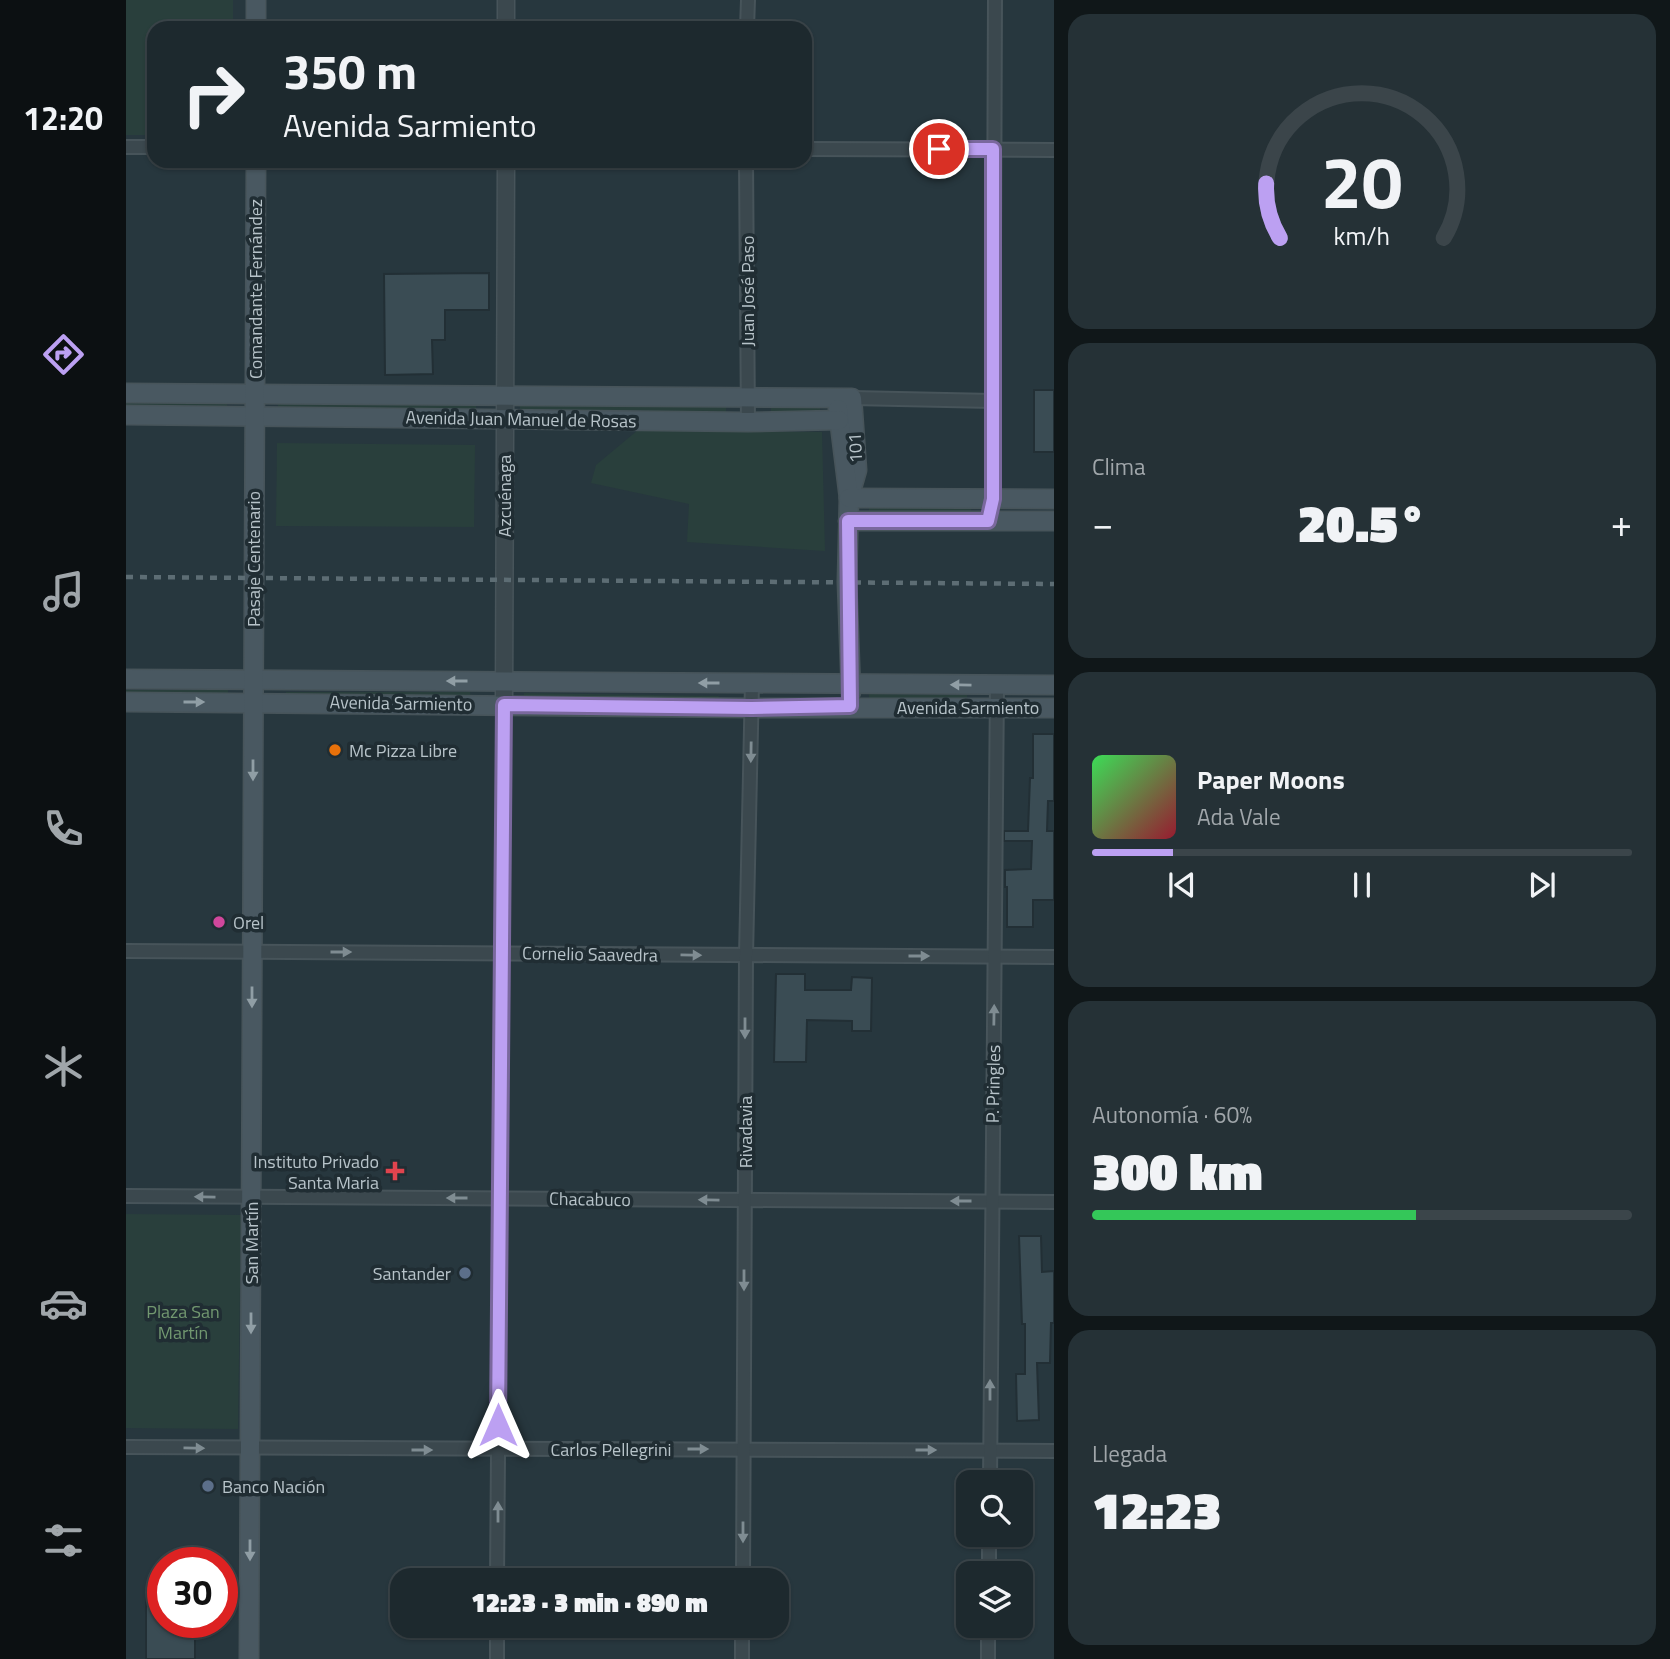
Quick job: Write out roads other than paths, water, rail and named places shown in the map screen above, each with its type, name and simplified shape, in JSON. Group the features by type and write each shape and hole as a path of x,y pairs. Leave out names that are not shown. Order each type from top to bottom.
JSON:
{"main road":[{"path":"256,0 256,21"},
{"name":"Comandante Fernández","path":"254,416 256,168"},
{"name":"Avenida Juan Manuel de Rosas","path":"126,393 845,397"},
{"path":"845,397 839,420 849,498 850,706"},
{"name":"101","path":"845,397 857,470 849,498"},
{"name":"Avenida Juan Manuel de Rosas","path":"126,415 748,422 839,420"},
{"name":"Pasaje Centenario","path":"253,702 254,416"},
{"path":"849,498 1054,499"},
{"path":"848,521 1054,521"},
{"name":"Avenida Sarmiento","path":"126,679 1054,685"},
{"name":"Avenida Sarmiento","path":"126,702 1054,708"},
{"name":"San Martín","path":"249,1659 253,702"}],"street":[{"path":"506,0 506,21"},
{"path":"747,21 748,0"},
{"path":"988,521 993,499 995,0"},
{"path":"126,147 147,147"},
{"path":"812,149 1054,150"},
{"name":"Azcuénaga","path":"504,705 506,168"},
{"name":"Juan José Paso","path":"746,168 748,422"},
{"path":"845,397 993,401"},
{"name":"Rivadavia","path":"743,1568 746,956 752,683"},
{"name":"P. Pringles","path":"990,1470 997,685"},
{"path":"497,1568 504,705"},
{"name":"Cornelio Saavedra","path":"126,951 1054,957"},
{"name":"Chacabuco","path":"126,1196 1054,1202"},
{"name":"Carlos Pellegrini","path":"126,1447 1054,1451"},
{"path":"497,1638 497,1659"},
{"path":"742,1638 742,1659"},
{"path":"988,1638 988,1659"}],"railway":[{"path":"126,577 1054,584"}],"place":[{"name":"Mc Pizza Libre","path":"335,750"},
{"name":"Orel","path":"219,922"},
{"name":"Instituto Privado Santa Maria","path":"395,1171"},
{"name":"Santander","path":"465,1273"},
{"name":"Banco Nación","path":"208,1486"}],"park label":[{"name":"Plaza San Martín","path":"183,1321"}]}
